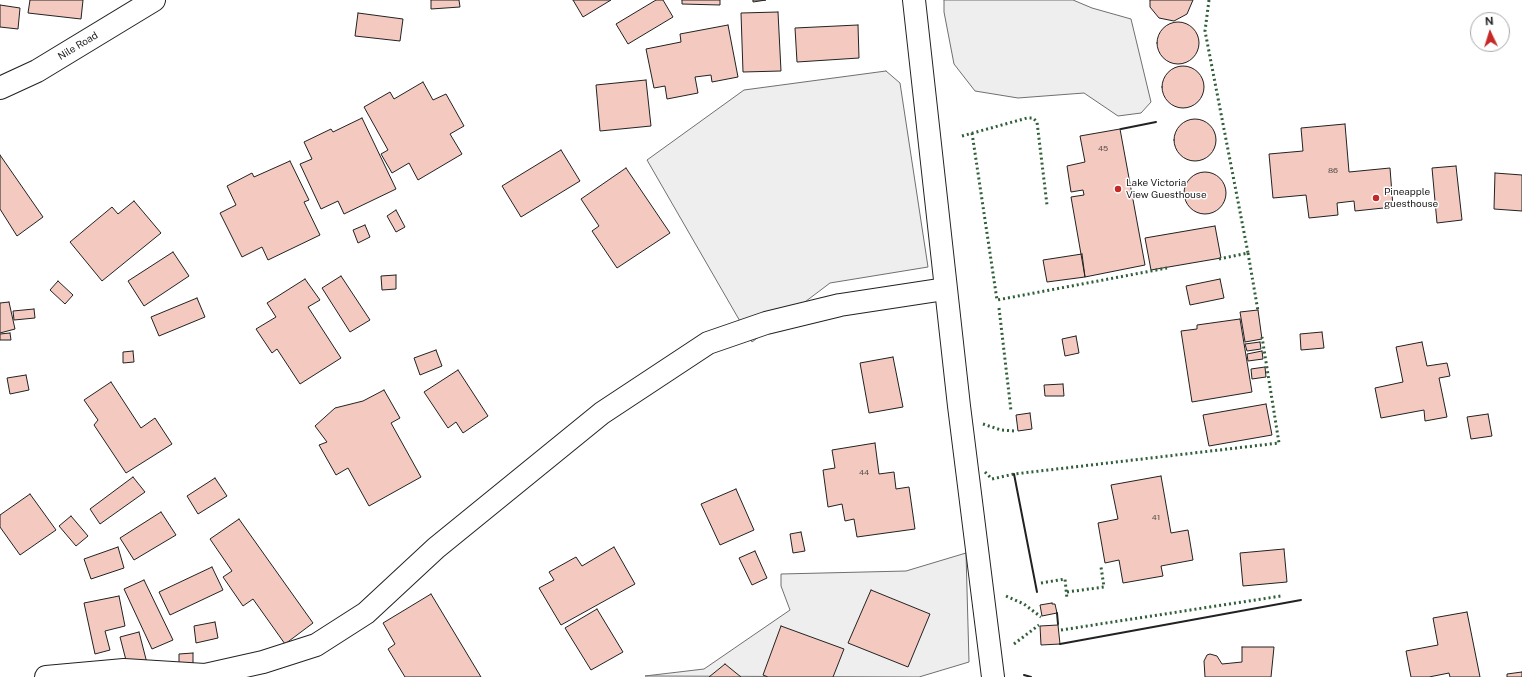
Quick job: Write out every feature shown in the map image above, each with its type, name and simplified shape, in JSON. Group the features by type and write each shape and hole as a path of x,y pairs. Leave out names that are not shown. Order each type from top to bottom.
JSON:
{"street":[{"name":"Nile Road","path":"0,88 38,71 154,0"},
{"path":"914,0 945,288 993,677"},
{"path":"46,677 124,670 205,675 263,662 316,645 366,613 436,548 602,413 708,343 766,323 840,305 945,288"}],"shaded area":[{"path":"944,0 1073,0 1092,8 1131,19 1151,102 1141,113 1118,116 1084,93 1018,98 975,91 954,64 944,12"},
{"path":"886,71 900,83 928,267 830,283 752,342 647,160 744,90"},
{"path":"966,553 969,662 919,677 645,676 704,669 790,610 781,586 781,574 906,571"}],"building":[{"path":"30,0 83,0 81,19 28,13"},
{"path":"431,0 459,0 460,7 431,9"},
{"path":"573,0 611,0 583,17"},
{"path":"656,0 663,0 673,17 628,44 616,24"},
{"path":"682,0 720,0 720,5 682,4"},
{"path":"753,0 766,0 753,2"},
{"path":"1150,0 1193,0 1187,14 1174,21 1159,18 1150,7"},
{"path":"0,5 20,8 18,29 0,27"},
{"path":"778,12 781,71 743,72 741,13"},
{"path":"358,13 403,19 400,41 355,36"},
{"path":"1174,22 1182,22 1190,25 1196,31 1199,43 1196,55 1190,61 1182,64 1174,64 1166,61 1160,55 1157,47 1157,39 1160,31 1166,25"},
{"path":"728,25 738,77 712,82 711,75 695,77 698,93 667,99 665,86 654,88 646,49 681,42 680,34"},
{"path":"858,25 859,58 797,62 795,28"},
{"path":"1179,66 1187,66 1195,69 1201,75 1204,87 1201,99 1195,105 1187,108 1179,108 1171,105 1165,99 1162,91 1162,83 1165,75 1171,69"},
{"path":"646,80 651,126 600,131 596,85"},
{"path":"423,82 433,100 446,94 464,126 450,134 462,154 418,180 409,163 392,173 381,154 388,150 364,107 390,92 394,99"},
{"path":"362,118 396,189 344,214 338,201 321,209 300,164 312,159 304,142 331,129 333,132"},
{"path":"1191,119 1199,119 1207,122 1213,128 1216,140 1213,152 1207,158 1199,161 1191,161 1183,158 1177,152 1174,144 1174,136 1177,128 1183,122"},
{"path":"1345,124 1349,172 1390,168 1393,207 1355,211 1354,201 1337,203 1338,215 1309,218 1306,195 1273,198 1269,154 1303,151 1301,128"},
{"path":"1120,129 1145,265 1085,277 1071,197 1084,195 1083,190 1071,192 1067,166 1085,162 1080,136"},
{"path":"561,150 580,181 521,217 502,186"},
{"path":"0,155 43,217 17,236 0,209"},
{"path":"290,161 309,200 304,202 320,235 268,260 262,247 242,257 220,213 236,205 227,186 252,173 254,177"},
{"path":"1456,166 1462,220 1437,223 1432,168"},
{"path":"626,168 670,233 617,268 592,231 599,226 581,199"},
{"path":"1201,172 1209,172 1217,175 1223,181 1226,193 1223,205 1217,211 1209,214 1201,214 1193,211 1187,205 1184,197 1184,189 1187,181 1193,175"},
{"path":"1495,173 1522,175 1522,211 1494,209"},
{"path":"134,201 161,233 102,281 70,242 112,207 118,214"},
{"path":"396,210 405,227 396,232 387,216"},
{"path":"365,225 370,237 358,243 353,230"},
{"path":"1215,226 1221,258 1151,270 1145,238"},
{"path":"173,252 189,276 144,306 128,281"},
{"path":"1082,254 1085,277 1047,282 1043,260"},
{"path":"396,275 396,289 382,290 381,276"},
{"path":"341,276 370,320 350,332 322,288"},
{"path":"305,279 320,300 308,307 341,358 300,384 277,349 272,353 256,329 276,317 267,303"},
{"path":"1220,279 1224,298 1190,305 1186,286"},
{"path":"58,281 73,295 65,304 50,290"},
{"path":"197,298 205,317 159,336 151,317"},
{"path":"9,302 15,329 0,333 0,303"},
{"path":"34,309 35,318 14,320 13,311"},
{"path":"1258,310 1262,339 1245,342 1240,312"},
{"path":"1240,319 1252,392 1192,402 1181,331 1197,329 1197,325"},
{"path":"1322,332 1324,348 1301,350 1300,334"},
{"path":"10,333 11,340 0,340 0,334"},
{"path":"1076,336 1079,353 1065,356 1062,339"},
{"path":"1260,342 1261,349 1247,351 1245,344"},
{"path":"1422,342 1427,366 1447,363 1450,376 1439,378 1447,417 1425,421 1424,410 1381,418 1375,388 1403,382 1396,347"},
{"path":"436,350 442,366 420,375 414,358"},
{"path":"133,351 134,362 123,363 123,352"},
{"path":"1262,351 1263,359 1248,361 1247,354"},
{"path":"893,357 903,407 869,413 860,363"},
{"path":"1265,367 1266,377 1252,379 1251,369"},
{"path":"458,370 488,416 463,433 456,422 448,428 424,392"},
{"path":"26,375 29,390 10,394 7,378"},
{"path":"111,382 141,428 155,418 172,444 126,473 94,425 98,420 84,400"},
{"path":"1063,384 1064,396 1045,396 1044,385"},
{"path":"384,390 400,418 391,423 421,477 369,506 348,468 336,475 319,445 327,442 315,426 335,408 363,401"},
{"path":"1266,404 1272,435 1209,446 1203,415"},
{"path":"1030,413 1032,429 1018,431 1016,415"},
{"path":"1488,414 1492,436 1471,439 1467,417"},
{"path":"875,443 879,474 894,472 896,489 909,487 915,529 857,537 854,519 845,521 842,504 828,507 823,470 835,468 832,450"},
{"path":"1161,476 1171,533 1188,530 1193,560 1161,566 1163,576 1123,583 1119,560 1105,563 1098,523 1118,519 1111,485"},
{"path":"133,477 145,492 100,524 90,509"},
{"path":"215,478 227,496 198,514 187,496"},
{"path":"736,489 754,530 720,545 701,504"},
{"path":"30,494 56,530 20,555 0,527 0,515"},
{"path":"161,512 176,535 134,560 120,538"},
{"path":"71,516 88,536 76,546 59,526"},
{"path":"239,519 313,623 285,644 253,599 243,606 223,577 232,571 210,539"},
{"path":"801,532 805,551 793,553 790,534"},
{"path":"118,547 124,568 91,579 84,559"},
{"path":"614,547 635,584 561,625 539,588 554,580 549,572 576,557 582,566"},
{"path":"1284,549 1287,582 1243,586 1240,553"},
{"path":"755,551 767,578 752,585 739,558"},
{"path":"212,567 223,590 170,615 159,592"},
{"path":"144,580 173,640 152,649 124,589"},
{"path":"871,590 930,614 908,667 848,643"},
{"path":"431,594 481,677 405,677 388,649 395,644 383,623"},
{"path":"119,596 125,626 105,631 110,650 95,654 84,603"},
{"path":"1055,604 1057,613 1042,616 1040,605"},
{"path":"597,609 623,652 591,670 565,628"},
{"path":"1467,612 1480,677 1450,677 1449,673 1429,677 1411,677 1406,651 1438,645 1433,618"},
{"path":"215,622 218,638 196,643 194,626"},
{"path":"1058,625 1060,644 1041,645 1040,626"},
{"path":"781,626 844,649 833,677 768,677 763,675"},
{"path":"139,632 147,663 128,668 120,637"},
{"path":"1242,647 1274,647 1271,677 1205,677 1204,661 1207,655 1210,654 1217,656 1222,664 1242,662"},
{"path":"193,653 193,669 179,669 179,654"},
{"path":"725,664 741,677 709,677"},
{"path":"1522,672 1522,677 1507,677 1507,674"}],"hedge":[{"path":"1209,0 1205,31 1248,253 1219,259"},
{"path":"962,136 1027,118 1033,118 1037,122 1047,205"},
{"path":"972,133 997,300 1167,268"},
{"path":"1248,253 1258,311"},
{"path":"999,308 1011,411"},
{"path":"985,472 992,479 1014,474 1279,443 1262,337"},
{"path":"983,424 1001,430 1015,431"},
{"path":"1067,592 1104,587 1101,567"},
{"path":"1041,583 1065,579 1067,599"},
{"path":"1006,596 1024,604 1041,617"},
{"path":"1061,630 1281,596"},
{"path":"1014,644 1039,625"}],"wall":[{"path":"1121,129 1156,122"},
{"path":"1014,474 1037,592"},
{"path":"1060,644 1301,600"},
{"path":"1057,613 1058,624"},
{"path":"1024,675 1031,677"}],"place":[{"name":"Lake Victoria View Guesthouse","path":"1118,189"},
{"name":"Pineapple guesthouse","path":"1376,198"}]}
